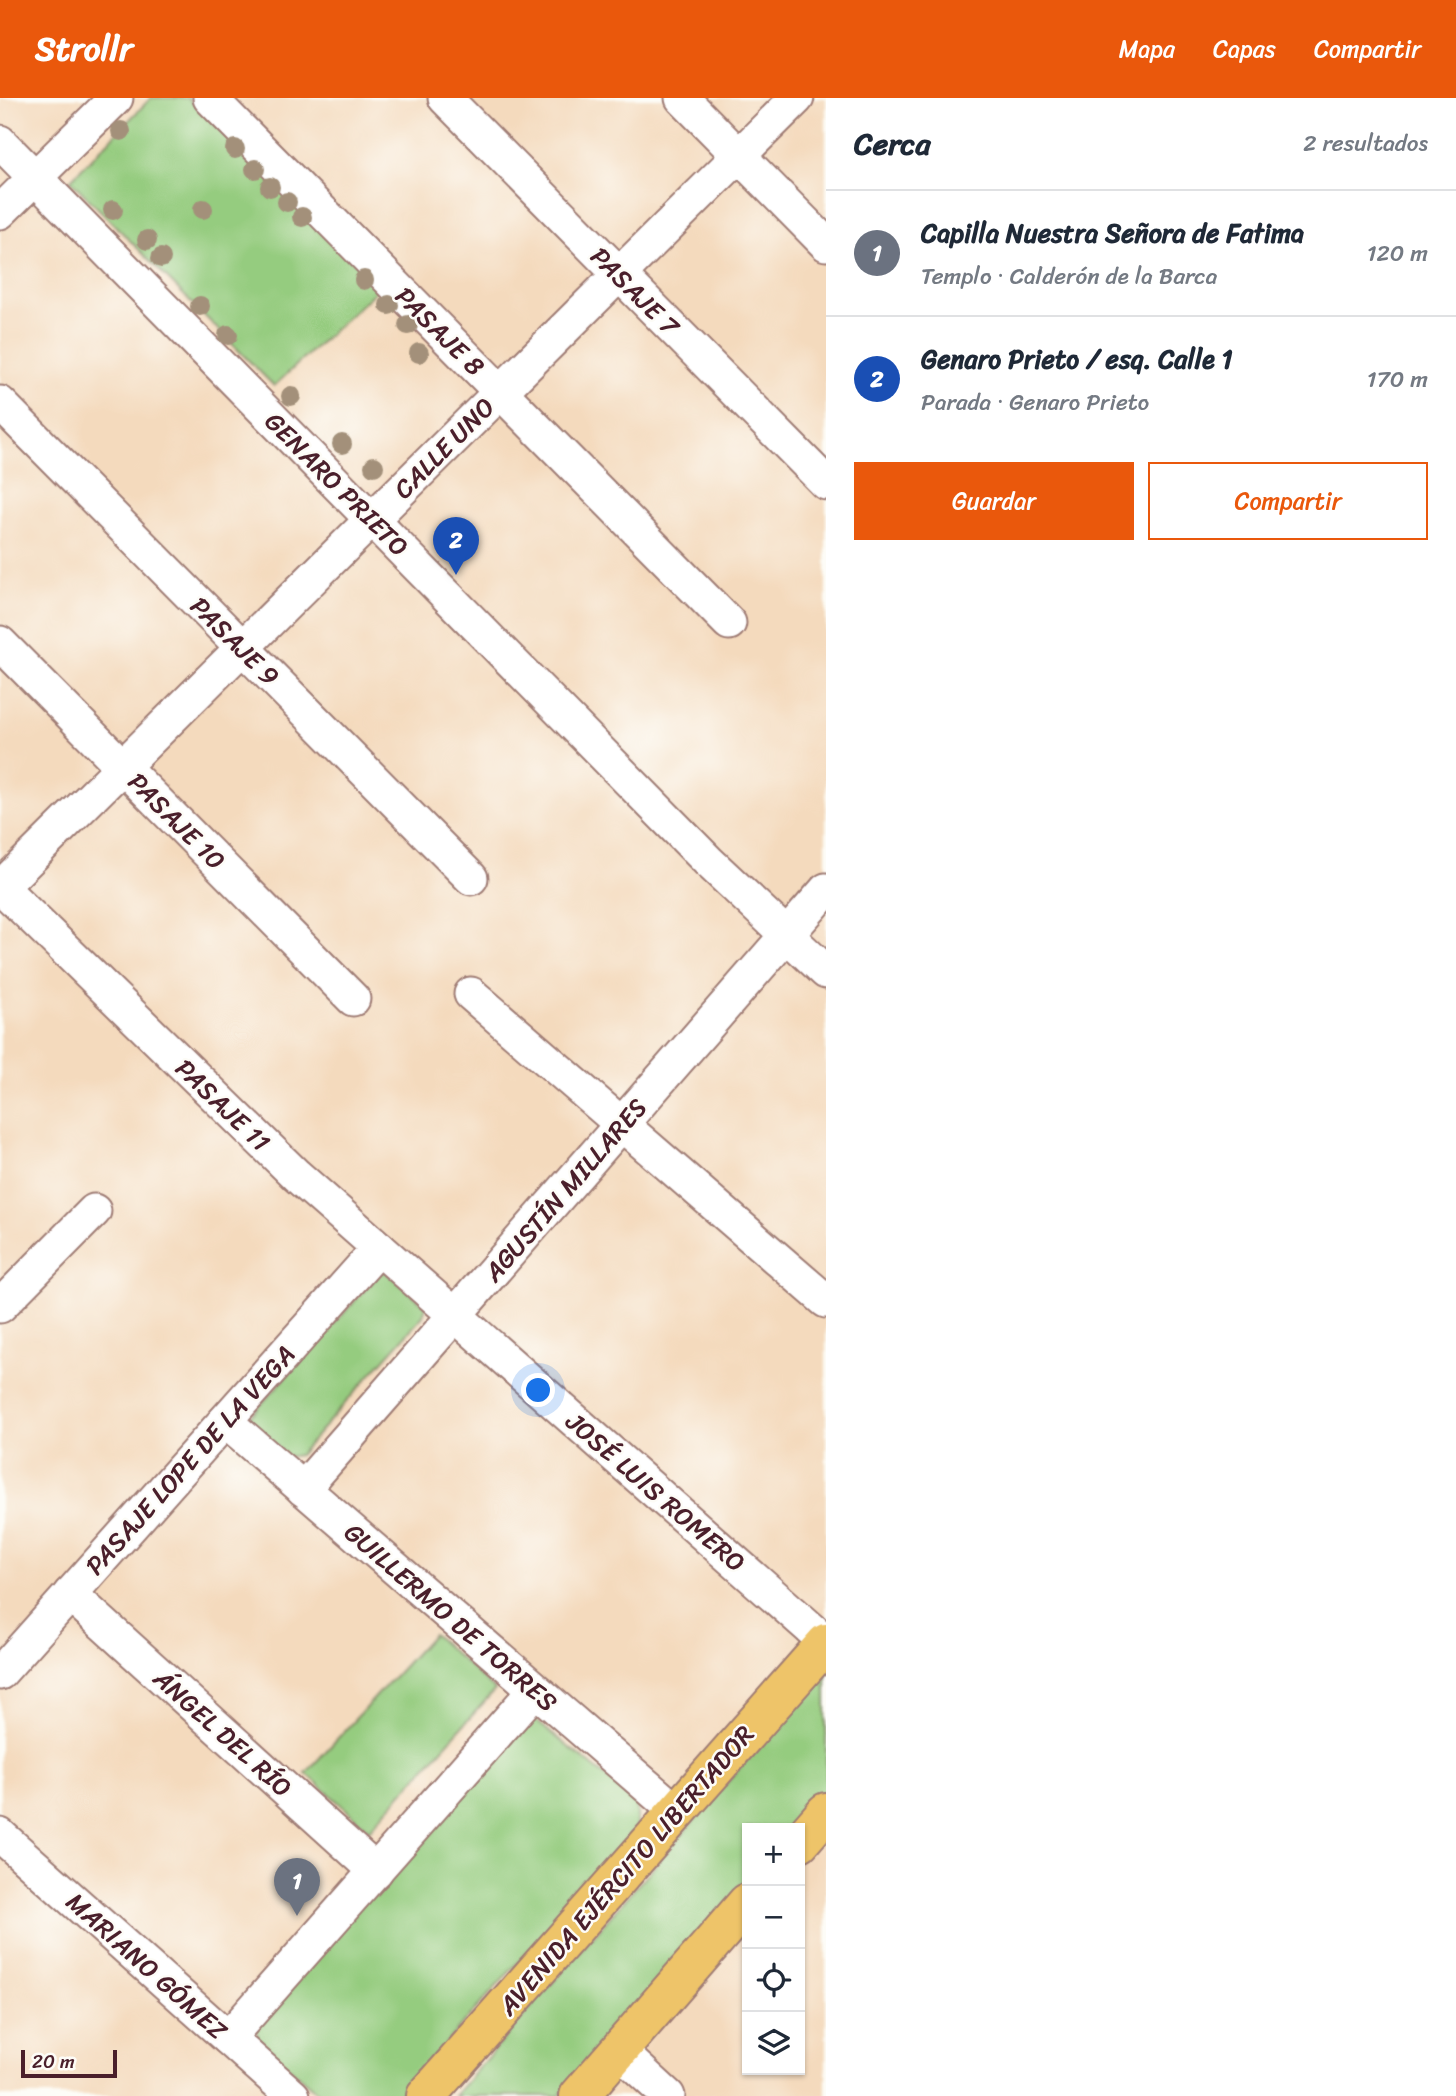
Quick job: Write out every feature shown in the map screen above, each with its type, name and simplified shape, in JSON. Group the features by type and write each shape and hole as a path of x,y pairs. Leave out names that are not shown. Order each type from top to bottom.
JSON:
{"main road":[{"name":"AVENIDA EJÉRCITO LIBERTADOR","path":"426,2096 826,1643"},
{"path":"805,1836 826,1812"},
{"path":"579,2096 742,1909"}],"street":[{"path":"0,212 116,98"},
{"name":"PASAJE 8","path":"210,98 729,623"},
{"name":"PASAJE 7","path":"444,98 826,483"},
{"path":"682,98 826,244"},
{"name":"CALLE UNO","path":"1,886 797,98"},
{"name":"GENARO PRIETO","path":"0,142 372,519 826,972"},
{"name":"PASAJE 9","path":"0,403 471,878"},
{"name":"PASAJE 10","path":"0,643 353,999"},
{"name":"PASAJE 11","path":"1,886 296,1175 456,1315"},
{"name":"AGUSTÍN MILLARES","path":"303,1489 826,890"},
{"path":"471,994 826,1301"},
{"path":"0,1306 94,1211"},
{"name":"PASAJE LOPE DE LA VEGA","path":"0,1673 379,1248"},
{"name":"JOSÉ LUIS ROMERO","path":"456,1315 826,1643"},
{"name":"GUILLERMO DE TORRES","path":"225,1421 677,1812"},
{"name":"ÁNGEL DEL RÍO","path":"70,1594 376,1871"},
{"path":"228,2038 535,1690"},
{"name":"MARIANO GÓMEZ","path":"0,1835 293,2096"},
{"path":"619,2051 668,2096"}],"green space":[{"path":"151,98 188,98 380,287 274,386 70,180"},
{"path":"383,1270 426,1306 423,1316 299,1455 287,1457 248,1419"},
{"path":"433,1634 495,1690 369,1830 306,1773"},
{"path":"826,1669 826,1792 798,1823 742,1823 742,1888 559,2096 454,2096"},
{"path":"535,1720 637,1802 637,1830 398,2096 322,2096 259,2042 255,2024 518,1723"}],"place":[{"name":"Genaro Prieto / esq. Calle 1","path":"456,575"},
{"name":"Capilla Nuestra Señora de Fatima","path":"297,1916"}]}
